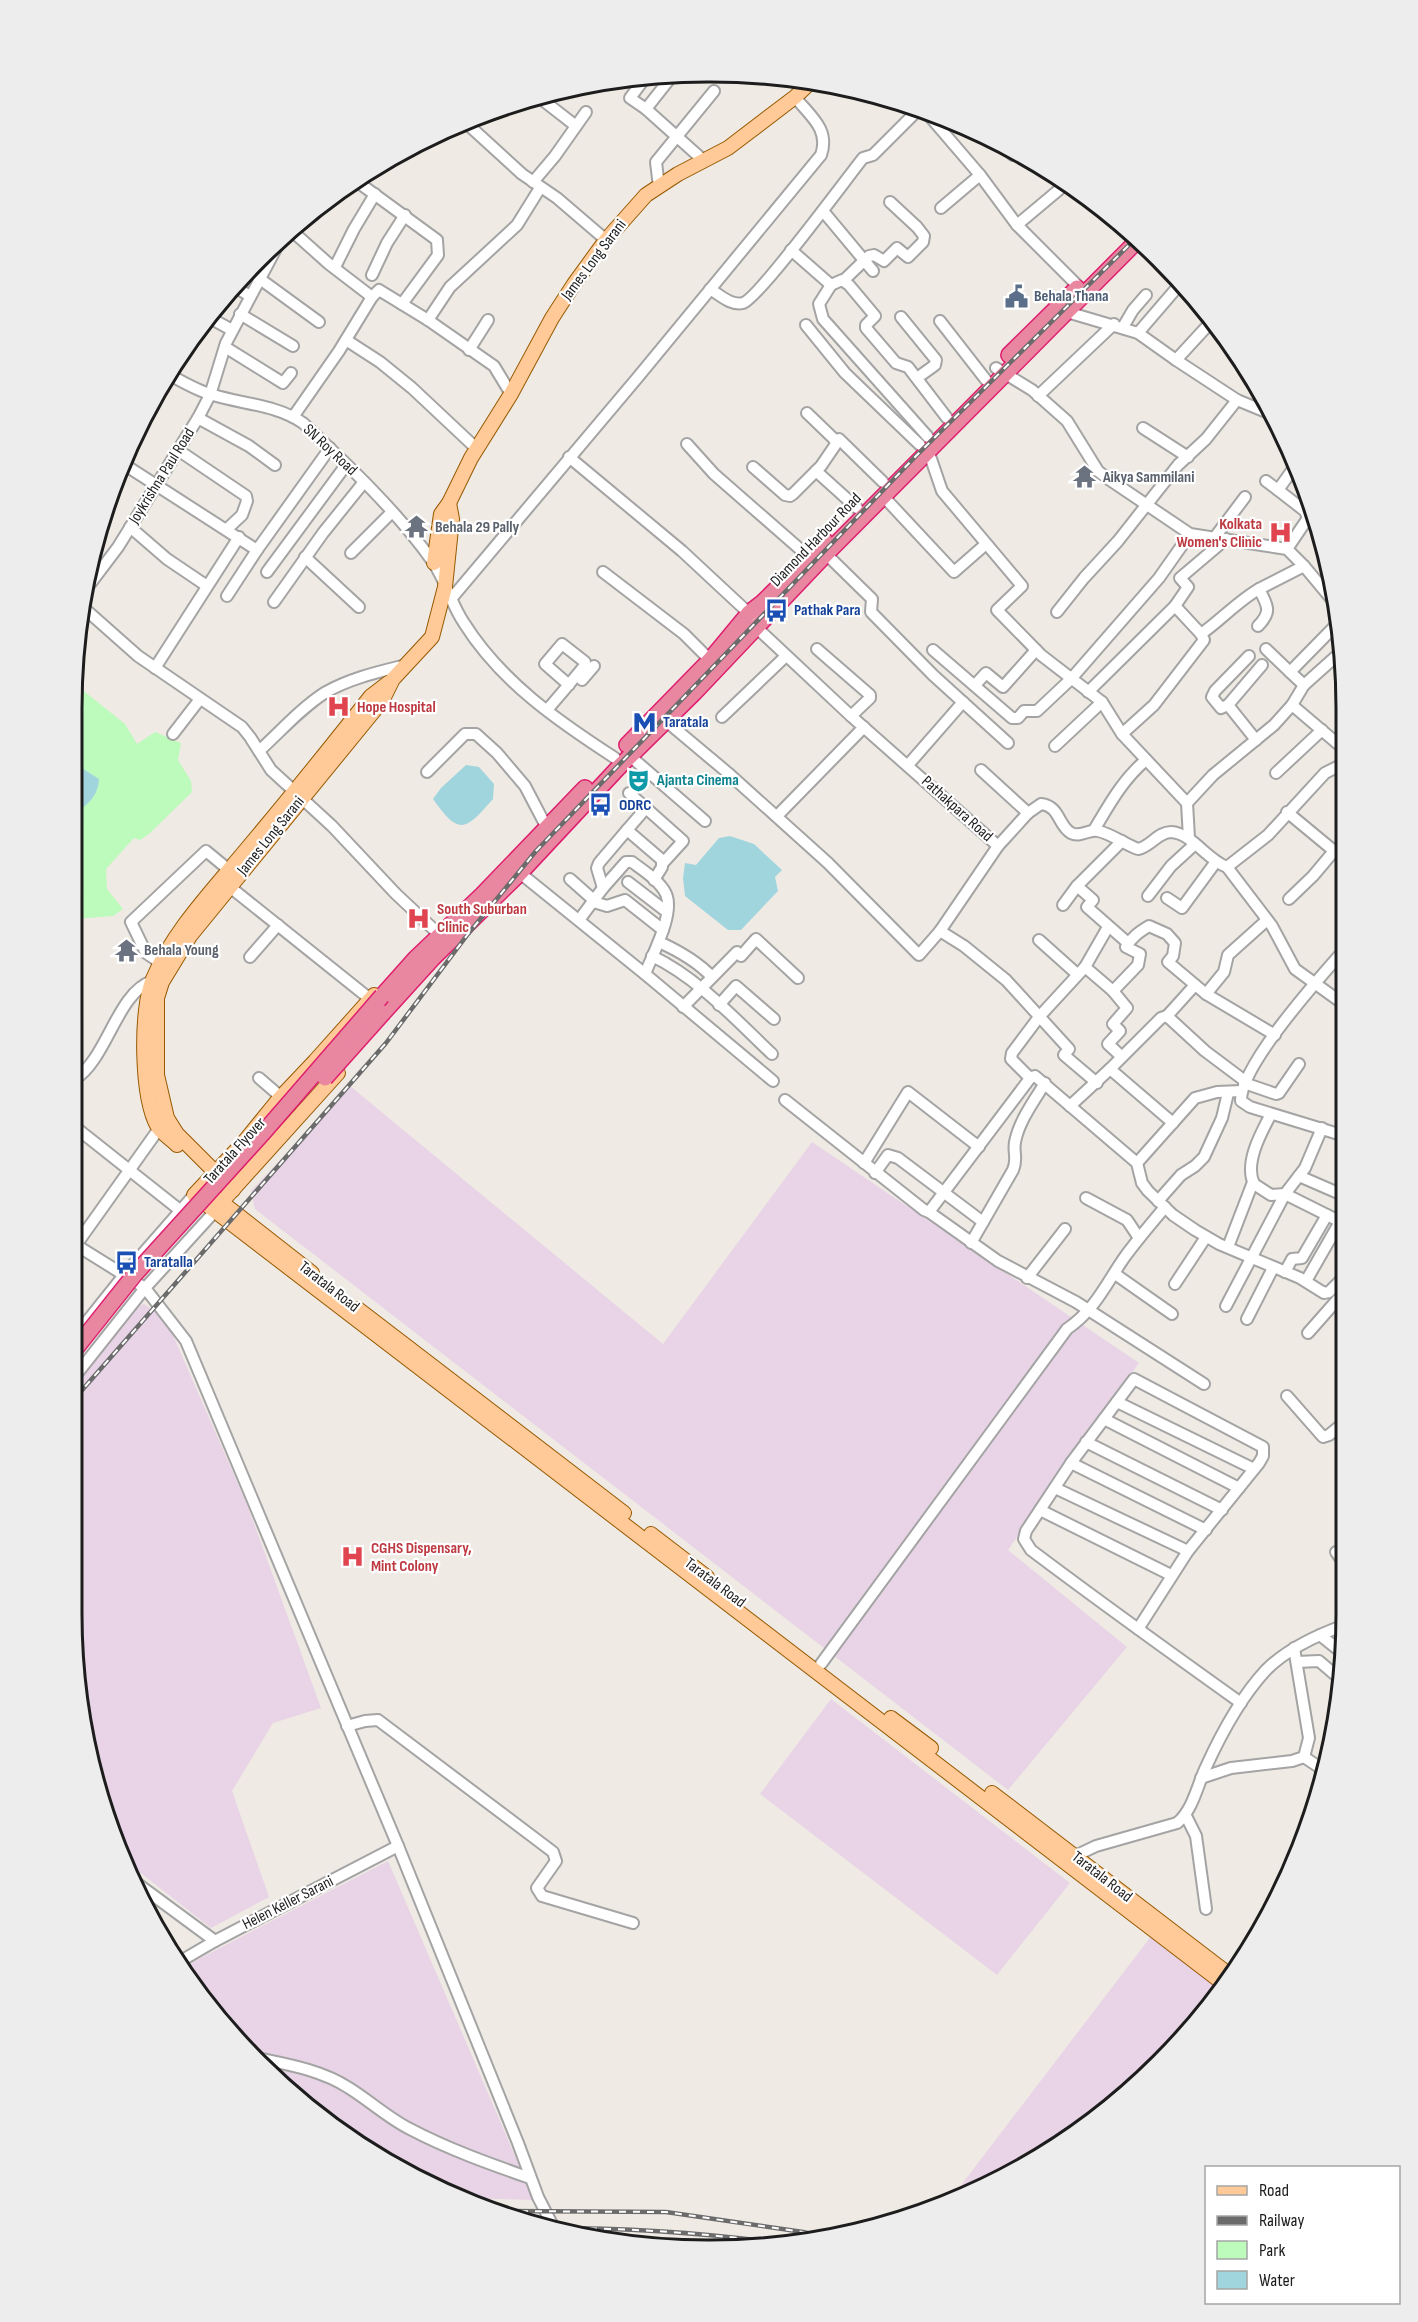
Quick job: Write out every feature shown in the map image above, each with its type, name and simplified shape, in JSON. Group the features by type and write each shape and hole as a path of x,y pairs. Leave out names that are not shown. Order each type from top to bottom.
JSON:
{"highway":[{"name":"Diamond Harbour Road","path":"444,939 482,895 547,828 623,757 666,721 759,626 925,444 1124,240"},
{"name":"Diamond Harbour Road","path":"925,444 947,418 1068,312 1131,247"},
{"name":"Diamond Harbour Road","path":"420,963 520,873 749,613 762,603 858,508 883,489"},
{"name":"Taratala Flyover","path":"82,1340 135,1274 263,1133 376,998 420,963"},
{"name":"Taratala Flyover","path":"82,1353 138,1282 383,1013 420,963"}],"main road":[{"name":"James Long Sarani","path":"434,563 441,514 552,318 606,240 646,195 703,159 728,147 802,90"},
{"path":"449,503 452,519 448,593 432,637 393,679 371,696 298,793 172,943 152,981 145,1016 150,1059 147,1090 163,1123 177,1134 204,1183 225,1199 238,1230 1067,1854 1217,1978"},
{"name":"James Long Sarani","path":"150,1059 157,998 162,982 227,879"},
{"path":"225,1199 420,981 420,963"},
{"path":"204,1183 244,1142 281,1097 376,998"},
{"path":"204,1183 225,1199"},
{"name":"Taratala Road","path":"225,1199 284,1252 1067,1854 1223,1970"}],"street":[{"path":"646,109 666,84"},
{"path":"638,87 630,98 646,109 703,159"},
{"path":"659,187 656,162 714,91"},
{"path":"448,593 569,457 821,154 824,134 795,97"},
{"path":"548,104 576,126"},
{"path":"428,320 450,286 517,225 536,185 586,112"},
{"path":"710,289 736,303 747,301 823,211 863,158 873,155 911,117"},
{"path":"938,126 980,175 1017,225 1079,286"},
{"path":"472,129 536,185 557,198 606,240"},
{"path":"941,208 980,175"},
{"path":"364,186 437,240 439,252 402,304"},
{"path":"1017,225 1059,190"},
{"path":"335,267 375,194"},
{"path":"890,202 916,226 924,236 923,242 908,257 897,248 884,261 874,255 869,256 843,280 831,285 819,304 823,319 925,444 942,491 1022,586 997,610 1036,650 1102,702 1122,734 1187,802 1192,841 1148,896"},
{"path":"823,211 873,271"},
{"path":"372,275 387,243 405,215"},
{"path":"298,236 372,297"},
{"path":"791,250 831,285"},
{"name":"Joykrishna Paul Road","path":"98,572 130,527 198,418 210,395 232,330 264,268"},
{"path":"260,279 319,322"},
{"path":"843,280 875,316 866,328 896,363 906,365 947,418"},
{"path":"1138,333 1175,290"},
{"path":"242,291 250,296"},
{"path":"293,417 346,340 376,291 382,291 428,320 494,366 511,394"},
{"path":"1038,396 1118,326 1146,296"},
{"path":"1068,312 1138,333 1237,400 1259,409"},
{"path":"240,314 293,346"},
{"path":"901,317 936,360 935,365 917,378"},
{"path":"469,350 488,320"},
{"path":"940,321 995,374 1022,384 1066,421 1098,471 1190,534 1287,549 1323,589"},
{"path":"217,322 232,330"},
{"path":"806,325 845,373 925,444"},
{"path":"1176,360 1206,328"},
{"path":"346,340 380,362 412,388 477,449"},
{"path":"225,347 283,383 291,373"},
{"name":"SN Roy Road","path":"177,378 210,395 274,410 293,417 330,448 392,512 434,563 463,623 505,677 550,712 623,757 705,821"},
{"path":"1057,612 1118,542 1182,461 1206,439 1237,400"},
{"path":"753,467 784,495 790,496 816,471 836,444 834,439 807,413"},
{"path":"198,418 235,438 275,465"},
{"path":"1143,428 1188,457"},
{"path":"839,439 954,572 986,544"},
{"path":"687,444 723,482 808,557"},
{"path":"228,596 257,549 330,448"},
{"path":"178,450 246,496 247,501 242,515 227,529"},
{"name":"Pathakpara Road","path":"569,457 682,551 749,613 786,656 998,846 1028,813"},
{"path":"267,572 346,465"},
{"path":"130,468 257,549"},
{"path":"816,471 858,508"},
{"path":"1278,490 1290,474"},
{"path":"1266,481 1303,511"},
{"path":"274,602 305,557 364,482"},
{"path":"1088,692 1175,606 1188,588 1180,578 1220,538 1245,497"},
{"path":"351,553 392,512"},
{"path":"1287,549 1306,521"},
{"path":"130,527 167,559 207,586"},
{"path":"933,650 1012,718 1018,718 1024,711 1037,711 1071,679 1159,578 1190,534"},
{"path":"155,668 239,537"},
{"path":"826,554 872,599 871,612 906,649 1008,743"},
{"path":"305,557 359,607"},
{"path":"1202,634 1245,597 1304,566"},
{"path":"603,572 684,634 710,660"},
{"path":"1258,627 1266,618 1268,609 1259,589"},
{"path":"1122,734 1154,705 1204,640 1202,634 1175,606"},
{"path":"90,614 117,639 155,668 242,727 271,770 298,793 396,894 444,939"},
{"path":"1290,672 1330,631"},
{"path":"818,649 870,695 870,698 851,716"},
{"path":"1266,649 1304,685"},
{"path":"992,700 1036,650"},
{"path":"722,717 786,656"},
{"path":"1249,656 1215,691 1212,697 1221,708 1228,705 1262,665"},
{"path":"1187,802 1221,768 1274,725 1292,705 1304,685 1333,659"},
{"path":"259,751 300,712 327,692 371,672 407,665"},
{"path":"550,712 594,666"},
{"path":"975,685 987,674 1003,687"},
{"path":"951,691 964,676"},
{"path":"550,712 569,685"},
{"path":"173,734 200,699"},
{"path":"908,765 963,702"},
{"path":"1055,746 1102,702"},
{"path":"1228,705 1256,740"},
{"path":"1292,705 1336,742"},
{"path":"666,721 828,862 915,954 921,954 940,931 998,846"},
{"path":"777,816 864,727"},
{"path":"1275,773 1322,730"},
{"path":"427,772 465,734 476,734 497,753 525,786 547,828"},
{"path":"1094,830 1121,787 1134,770 1146,760"},
{"path":"1227,867 1268,835 1325,772 1336,767"},
{"path":"981,770 1028,813 1035,807 1045,805 1051,807 1068,831 1080,835 1094,830 1108,834 1137,849 1144,848 1164,833 1172,832 1192,841 1215,863 1227,867 1267,920 1295,969 1336,999"},
{"path":"629,793 683,841 663,863 654,879"},
{"path":"603,888 597,868 599,863 646,808"},
{"path":"1287,812 1334,850 1313,876 1289,899"},
{"path":"627,830 663,863"},
{"path":"1063,904 1077,886 1122,842"},
{"path":"161,963 146,953 130,922 206,850 227,879 278,925 376,998"},
{"path":"579,920 603,888 629,861 654,879 666,894 667,912 659,942 645,974"},
{"path":"1167,898 1182,908 1215,863"},
{"path":"520,873 773,1081"},
{"path":"570,879 593,900 607,906 625,900 663,930"},
{"path":"628,882 667,912"},
{"path":"1077,886 1093,900 1087,907 1128,943"},
{"path":"1206,994 1224,972 1228,955 1267,920"},
{"path":"250,957 278,925"},
{"path":"1113,991 1137,964 1140,954 1126,947 1128,943 1136,934 1149,926 1167,934 1175,943 1173,956 1167,962 1206,994 1275,1035"},
{"path":"1030,1078 1011,1059 1015,1047 1081,971 1108,927"},
{"path":"940,931 964,946 1006,980 1070,1049 1064,1055 1097,1083"},
{"path":"683,1007 700,988 756,939 798,978"},
{"path":"1039,940 1113,991 1126,1008 1113,1023 1120,1031 1108,1044 1121,1056"},
{"path":"659,942 702,966 712,977"},
{"path":"652,956 670,965 700,988 772,1054"},
{"path":"1336,962 1313,983 1275,1035 1244,1085 1241,1101 1250,1107 1336,1133"},
{"path":"82,1072 93,1060 138,989 152,981"},
{"path":"1070,1106 1097,1083 1121,1056 1161,1018 1167,1016 1195,984"},
{"path":"719,1005 736,986 774,1019"},
{"path":"1167,1016 1244,1085 1279,1093 1299,1064"},
{"path":"1110,1069 1173,1123"},
{"path":"929,1212 1030,1078 1035,1076 1137,1163 1142,1183 1162,1204 1206,1237 1306,1281 1336,1300"},
{"path":"259,1078 281,1097"},
{"path":"971,1243 1013,1170 1017,1160 1016,1139 1027,1111 1045,1083"},
{"path":"1137,1163 1155,1146 1196,1098 1217,1092 1228,1093 1244,1085"},
{"path":"864,1163 908,1092 978,1147"},
{"path":"821,1664 1067,1329 1104,1292 1181,1175 1195,1166 1204,1156 1222,1118 1228,1093"},
{"path":"785,1100 875,1173 971,1243 1027,1278 1076,1302 1204,1384"},
{"path":"1228,1247 1252,1182 1251,1170 1257,1142 1271,1114"},
{"path":"82,1236 163,1123"},
{"path":"1226,1306 1285,1194 1305,1168 1322,1128"},
{"path":"82,1133 181,1211"},
{"path":"875,1173 888,1155 898,1158 983,1222"},
{"path":"1299,1176 1336,1192"},
{"path":"1252,1182 1271,1195 1285,1194 1336,1218"},
{"path":"82,1328 204,1183"},
{"path":"1086,1198 1127,1220 1139,1238"},
{"path":"82,1367 145,1288 225,1199"},
{"path":"1285,1272 1292,1259 1302,1258 1327,1215"},
{"path":"1027,1278 1065,1228"},
{"path":"1306,1281 1336,1232"},
{"path":"1175,1284 1206,1237"},
{"path":"82,1249 145,1288 186,1341 398,1846 530,2178 550,2219"},
{"path":"1247,1319 1273,1268"},
{"path":"1115,1274 1172,1314"},
{"path":"1308,1333 1336,1301"},
{"path":"1138,1629 1188,1551 1263,1456 1263,1447 1134,1379 1071,1463 1026,1531 1024,1539 1026,1544 1138,1629 1241,1703"},
{"path":"1287,1396 1323,1437 1336,1429"},
{"path":"1117,1402 1254,1469"},
{"path":"1104,1419 1239,1488"},
{"path":"1086,1442 1222,1510"},
{"path":"1071,1463 1206,1530"},
{"path":"1055,1488 1188,1551"},
{"path":"1040,1510 1171,1575"},
{"path":"1067,1854 1177,1823 1186,1816 1200,1778 1223,1733 1241,1703 1266,1671 1294,1648 1335,1629"},
{"path":"1320,1635 1334,1646"},
{"path":"1294,1648 1309,1738 1304,1757"},
{"path":"1297,1662 1319,1661 1332,1672"},
{"path":"347,1726 365,1720 378,1720 553,1852 556,1861 537,1888 542,1896 633,1923"},
{"path":"1200,1778 1231,1768 1292,1761 1304,1757 1316,1765"},
{"path":"1186,1816 1196,1836 1206,1909"},
{"name":"Helen Keller Sarani","path":"186,1958 398,1846"},
{"path":"148,1891 215,1941"},
{"path":"271,2061 324,2076 348,2087 384,2114 411,2130 530,2178"}],"shaded area":[{"path":"350,1086 663,1344 812,1142 1139,1363 1008,1550 1127,1647 1008,1790 255,1209 251,1191"},
{"path":"144,1304 166,1319 248,1507 321,1708 273,1723 232,1791 269,1897 211,1928 138,1871 116,1814 104,1775 88,1695 82,1613 82,1375 132,1309"},
{"path":"831,1699 1070,1883 997,1975 760,1794"},
{"path":"388,1861 534,2200 488,2199 469,2192 396,2156 361,2134 296,2084 266,2056 238,2026 190,1963"},
{"path":"1152,1935 1214,1982 1180,2026 1152,2056 1090,2110 1022,2156 960,2187"}],"green space":[{"path":"83,690 125,724 137,744 155,732 181,743 178,760 191,781 192,792 149,834 140,840 134,838 106,869 107,889 123,909 113,916 82,918"}],"water":[{"path":"466,765 479,767 494,784 493,799 475,818 462,825 449,819 433,799 441,788"},
{"path":"82,768 99,779 94,796 82,808"},
{"path":"730,836 754,844 782,870 775,877 778,891 741,930 728,930 685,896 683,878 685,863 696,865 719,838"}],"railway":[{"path":"82,1390 386,1043 468,934 536,851 916,456 1129,245"},
{"path":"525,2211 666,2212 803,2232"},
{"path":"597,2229 742,2238"}],"place":[{"name":"Behala Thana","path":"1016,296"},
{"name":"Aikya Sammilani","path":"1085,477"},
{"name":"Behala 29 Pally","path":"417,527"},
{"name":"Kolkata Women's Clinic","path":"1280,533"},
{"name":"Pathak Para","path":"776,610"},
{"name":"Hope Hospital","path":"339,707"},
{"name":"Taratala","path":"645,722"},
{"name":"Ajanta Cinema","path":"639,780"},
{"name":"ODRC","path":"601,805"},
{"name":"South Suburban Clinic","path":"419,918"},
{"name":"Behala Young","path":"126,950"},
{"name":"Taratalla","path":"126,1262"},
{"name":"CGHS Dispensary, Mint Colony","path":"353,1557"}]}
